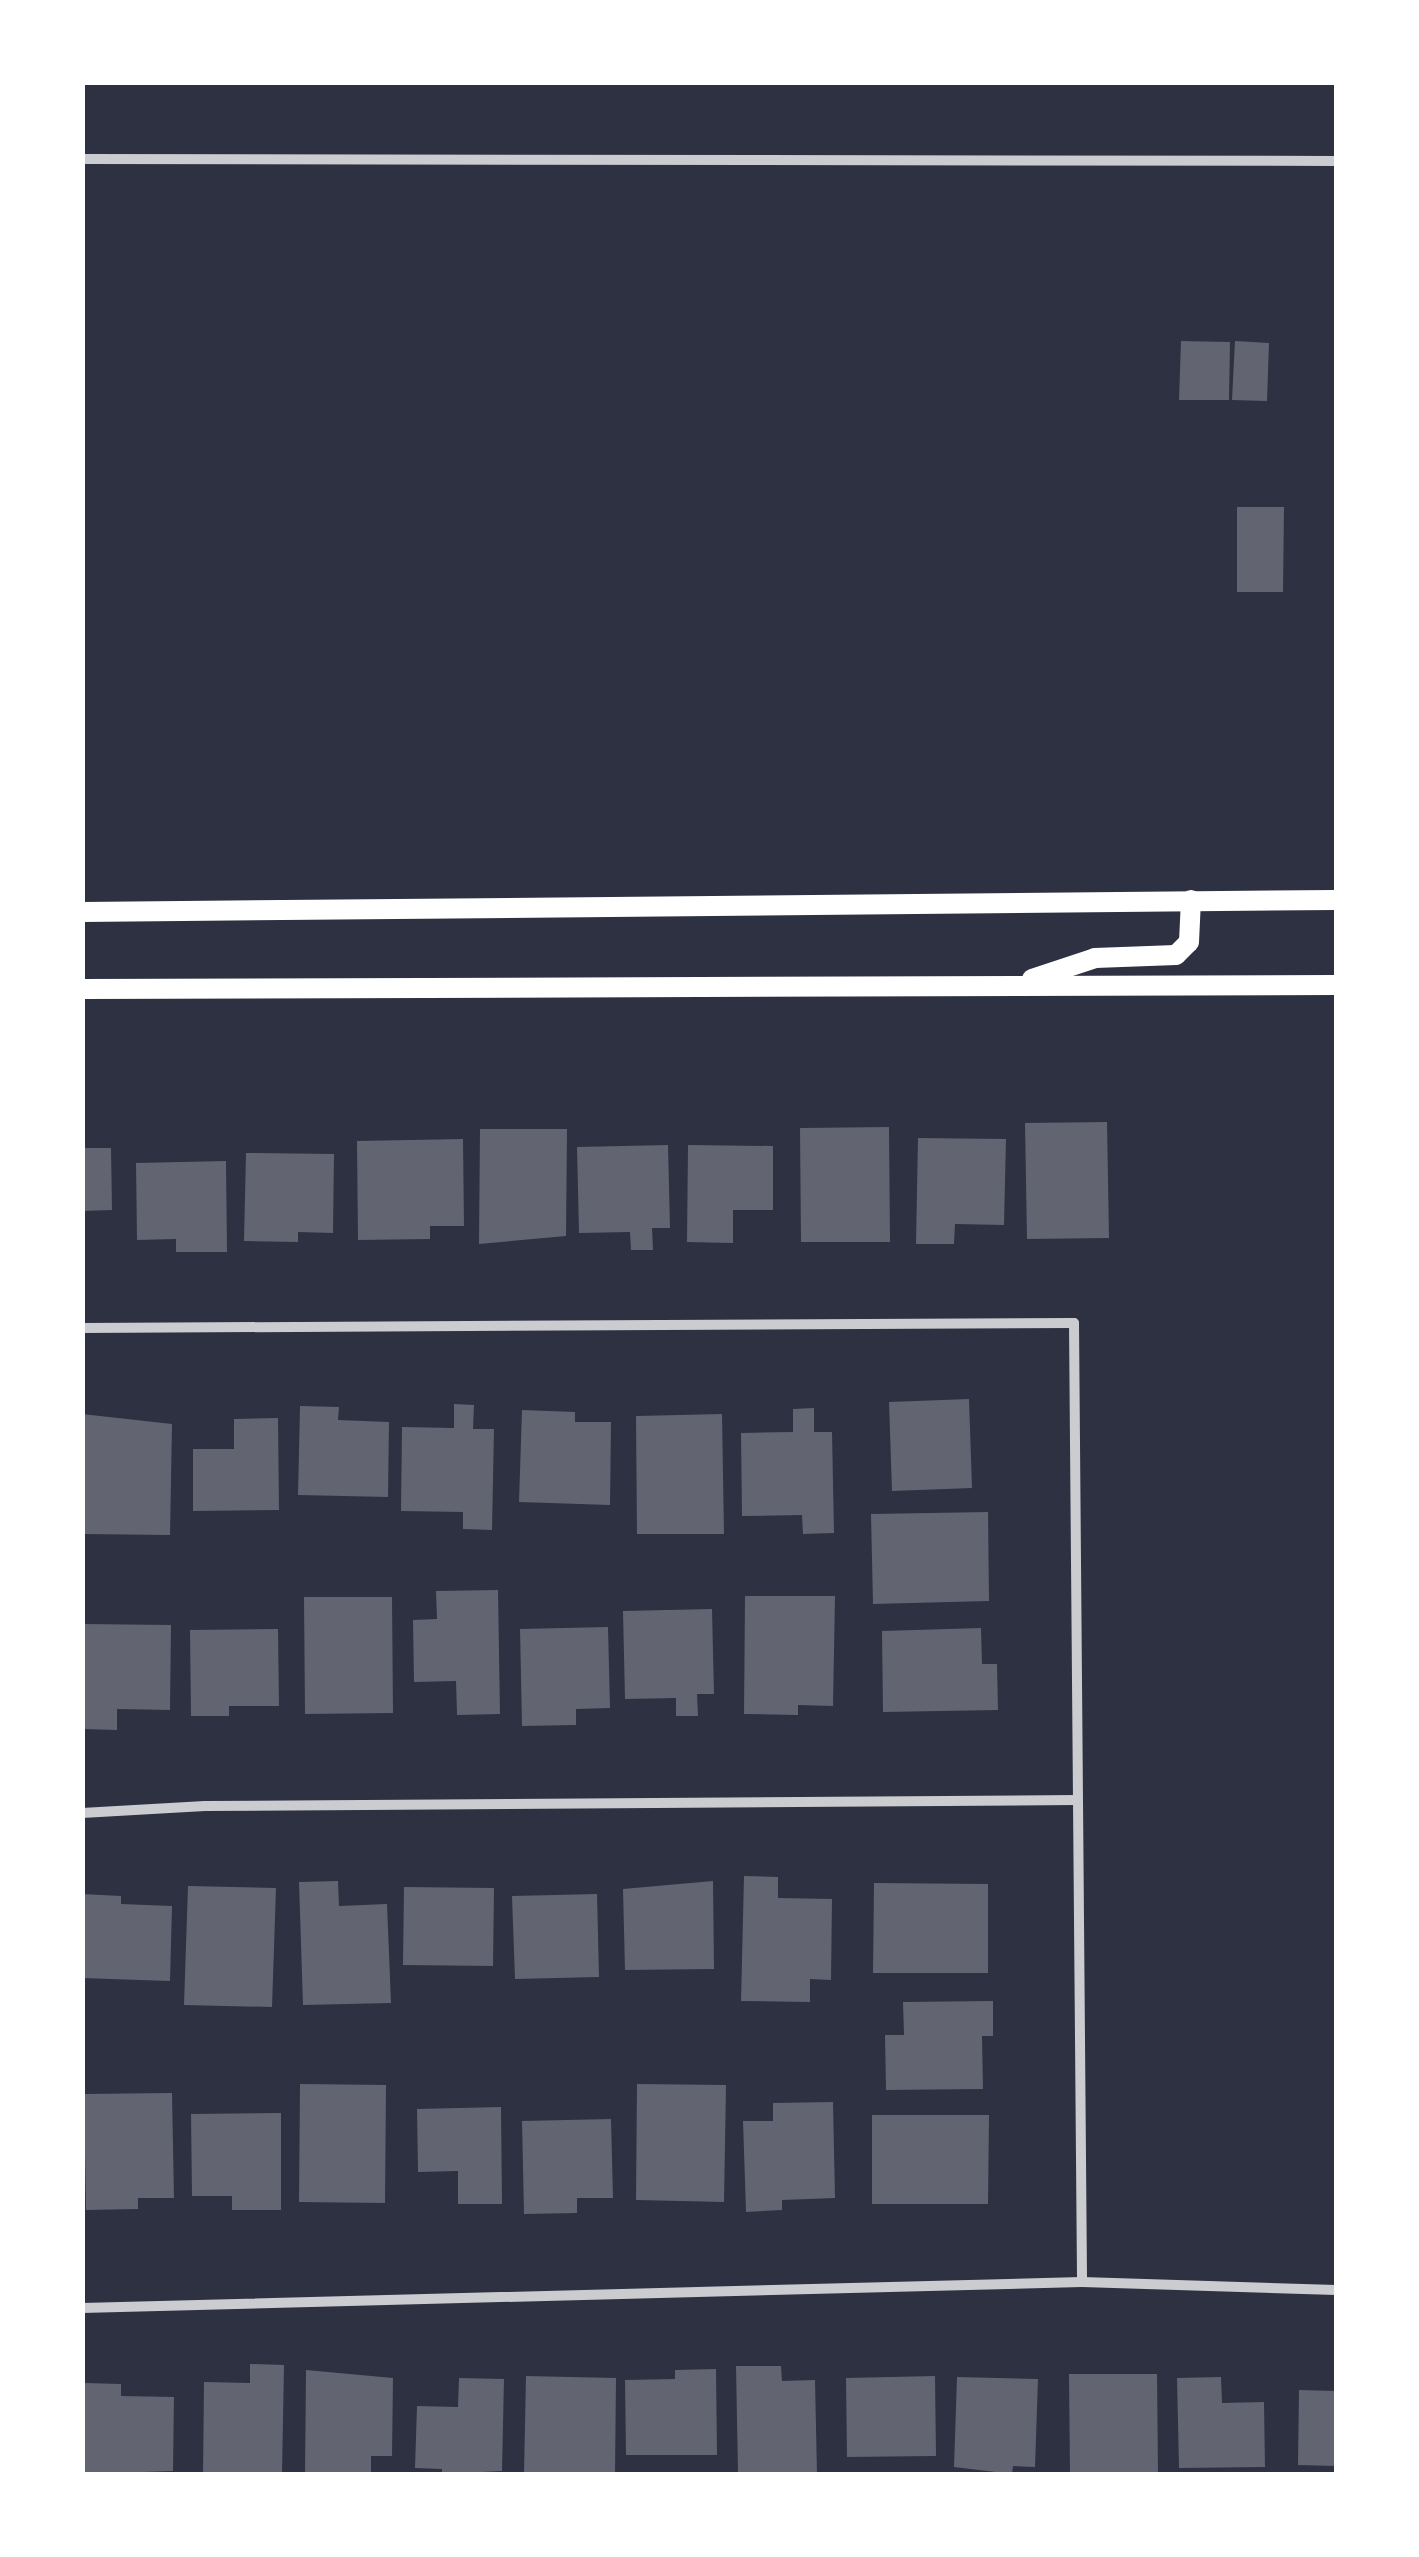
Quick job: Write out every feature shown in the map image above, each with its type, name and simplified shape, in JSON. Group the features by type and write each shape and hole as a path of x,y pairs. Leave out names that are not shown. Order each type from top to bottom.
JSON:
{"main road":[{"path":"1012,985 1095,958 1176,955 1189,942 1190,900"},
{"path":"82,912 1336,900"},
{"path":"82,988 1336,985"}],"street":[{"path":"82,158 1336,161"},
{"path":"82,1328 1074,1323 1082,2282"},
{"path":"82,1813 204,1806 1077,1800"},
{"path":"82,2308 1082,2282 1336,2290"}],"building":[{"path":"1181,341 1230,342 1229,400 1179,400"},
{"path":"1235,341 1269,343 1267,401 1232,400"},
{"path":"1237,507 1284,507 1283,592 1237,592"},
{"path":"1107,1122 1109,1238 1027,1239 1025,1123"},
{"path":"889,1127 890,1242 801,1242 800,1128"},
{"path":"480,1129 567,1129 566,1236 479,1244"},
{"path":"918,1138 1006,1139 1004,1225 955,1224 954,1244 916,1244"},
{"path":"463,1139 464,1226 430,1226 430,1239 358,1240 357,1141"},
{"path":"668,1145 670,1228 652,1228 653,1250 631,1250 630,1232 579,1233 577,1147"},
{"path":"688,1145 773,1146 773,1210 733,1210 733,1243 687,1242"},
{"path":"82,1148 111,1148 112,1210 82,1211"},
{"path":"246,1153 334,1154 333,1233 298,1232 298,1242 244,1241"},
{"path":"226,1161 227,1252 176,1252 176,1239 137,1240 136,1163"},
{"path":"969,1399 972,1488 892,1491 889,1402"},
{"path":"454,1404 474,1405 473,1429 494,1429 492,1530 463,1529 463,1512 401,1511 402,1427 454,1428"},
{"path":"300,1406 339,1407 338,1420 389,1422 388,1497 298,1495"},
{"path":"814,1408 814,1432 832,1432 834,1533 803,1534 802,1515 742,1516 741,1433 793,1432 793,1409"},
{"path":"522,1410 575,1412 575,1422 611,1422 610,1505 519,1502"},
{"path":"82,1414 172,1424 170,1535 82,1534"},
{"path":"722,1414 724,1534 637,1534 636,1416"},
{"path":"278,1418 279,1510 193,1511 193,1449 234,1449 234,1419"},
{"path":"988,1512 989,1601 873,1604 871,1514"},
{"path":"498,1590 500,1714 457,1715 456,1681 414,1682 413,1620 437,1619 436,1591"},
{"path":"745,1596 835,1596 833,1706 798,1705 798,1715 744,1714"},
{"path":"304,1597 392,1597 393,1713 305,1714"},
{"path":"712,1609 714,1694 697,1694 698,1716 676,1716 676,1698 625,1699 623,1611"},
{"path":"82,1624 171,1625 170,1710 117,1709 117,1730 82,1729"},
{"path":"608,1627 610,1708 576,1709 576,1725 522,1726 520,1629"},
{"path":"981,1628 982,1664 997,1664 998,1710 883,1712 882,1631"},
{"path":"278,1629 279,1706 229,1706 229,1716 191,1716 190,1630"},
{"path":"744,1876 778,1877 778,1898 832,1899 831,1980 810,1979 810,2002 741,2001"},
{"path":"338,1881 339,1906 387,1904 391,2003 303,2005 299,1882"},
{"path":"713,1881 714,1969 625,1970 623,1889"},
{"path":"874,1883 988,1884 988,1973 873,1973"},
{"path":"188,1886 276,1888 272,2007 184,2005"},
{"path":"404,1887 494,1888 493,1966 403,1965"},
{"path":"82,1894 121,1896 121,1904 172,1906 170,1981 82,1978"},
{"path":"597,1894 599,1977 515,1979 512,1896"},
{"path":"993,2001 993,2036 982,2036 983,2089 886,2090 885,2035 904,2035 903,2002"},
{"path":"300,2084 386,2085 385,2203 299,2202"},
{"path":"637,2084 726,2085 724,2202 636,2200"},
{"path":"172,2093 174,2198 138,2198 138,2209 86,2210 84,2094"},
{"path":"833,2102 835,2198 782,2200 782,2210 746,2212 743,2121 773,2121 773,2103"},
{"path":"501,2107 502,2204 458,2204 458,2171 418,2172 417,2109"},
{"path":"281,2113 281,2210 232,2210 232,2196 192,2196 191,2114"},
{"path":"872,2115 989,2115 988,2204 872,2204"},
{"path":"611,2119 613,2198 577,2198 577,2213 524,2214 522,2121"},
{"path":"250,2364 284,2365 282,2474 203,2474 204,2382 250,2383"},
{"path":"736,2366 781,2366 782,2381 815,2380 817,2474 738,2474"},
{"path":"716,2369 717,2455 626,2455 625,2380 675,2379 675,2370"},
{"path":"306,2370 393,2378 392,2456 371,2456 371,2474 305,2474"},
{"path":"1069,2374 1157,2374 1158,2474 1070,2474"},
{"path":"526,2376 616,2378 615,2474 524,2474"},
{"path":"935,2376 936,2456 847,2457 846,2378"},
{"path":"957,2377 1038,2379 1035,2467 1013,2466 1012,2474 954,2467"},
{"path":"1221,2377 1222,2403 1264,2402 1265,2467 1179,2468 1177,2378"},
{"path":"459,2378 504,2379 502,2471 442,2474 442,2469 415,2468 417,2406 458,2407"},
{"path":"85,2383 121,2384 121,2396 174,2397 173,2471 84,2474"},
{"path":"1299,2390 1336,2391 1336,2466 1298,2465"}]}
